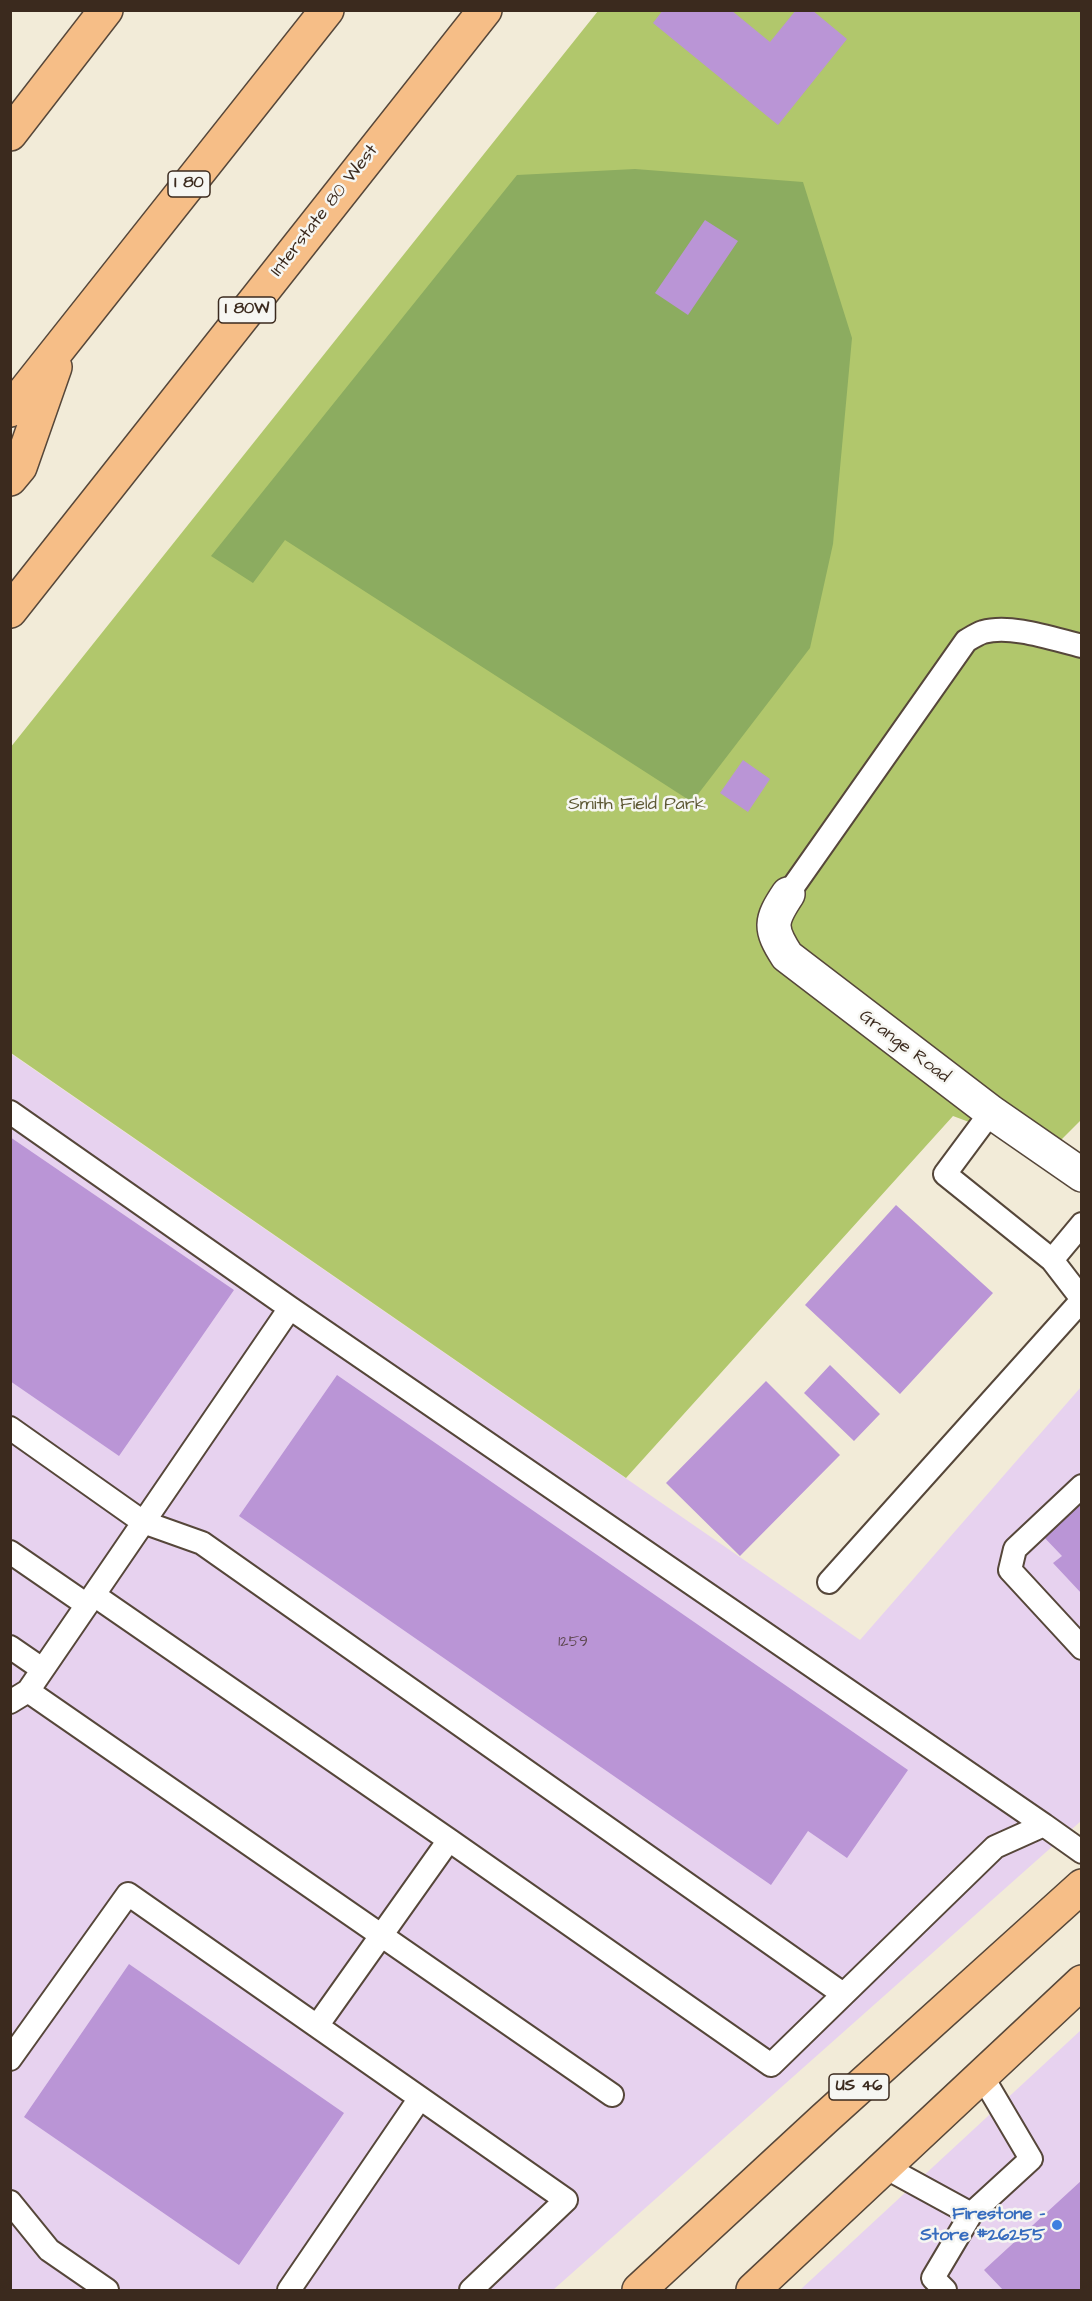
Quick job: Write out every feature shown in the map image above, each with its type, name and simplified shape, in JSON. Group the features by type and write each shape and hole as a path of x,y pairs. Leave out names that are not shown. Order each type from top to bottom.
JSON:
{"highway":[{"path":"10,134 106,10"},
{"name":"I 80","path":"10,410 327,10"},
{"name":"Interstate 80 West","path":"10,611 485,10"},
{"path":"10,479 20,467 65,341"},
{"name":"US 46","path":"639,2290 815,2126 1082,1886"},
{"path":"753,2290 1082,1983"}],"street":[{"name":"Grange Road","path":"788,894 775,914 774,937 787,956 991,1113 1082,1175"}],"lane":[{"path":"788,894 966,640 982,632 999,630 1030,633 1082,646"},
{"path":"10,1112 290,1308 1082,1852"},
{"path":"829,1582 1082,1299 1052,1260 945,1174 991,1113"},
{"path":"1052,1260 1082,1224"},
{"path":"290,1308 42,1669 19,1696 381,1935 612,2095"},
{"path":"10,1428 143,1522 202,1543 843,1994"},
{"path":"1082,1486 1015,1549 1010,1570 1082,1648"},
{"path":"10,1552 90,1600 449,1840 771,2065 995,1847 1044,1825"},
{"path":"10,1647 42,1669"},
{"path":"316,2026 449,1840"},
{"path":"10,2059 128,1894 566,2200 471,2290"},
{"path":"945,2290 933,2278 971,2214 1031,2158 982,2076"},
{"path":"289,2290 420,2098"},
{"path":"885,2167 971,2214"},
{"path":"10,2202 49,2250 106,2290"}],"shaded area":[{"path":"10,1053 860,1640 1081,1387 1081,1821 553,2290 11,2290"},
{"path":"1081,2030 1081,2290 800,2290"}],"green space":[{"name":"Smith Field Park","path":"598,11 1081,11 1081,1120 1049,1152 953,1116 626,1478 11,1053 10,748"},
{"path":"635,169 803,182 852,338 833,544 810,648 692,802 285,540 253,583 211,556 517,175"}],"building":[{"path":"663,10 731,10 770,42 796,10 812,10 847,39 778,125 653,23"},
{"path":"705,220 738,241 688,315 655,293"},
{"path":"743,760 770,779 748,812 720,793"},
{"path":"10,1137 234,1290 119,1456 10,1381"},
{"path":"896,1205 993,1293 900,1394 805,1305"},
{"path":"830,1365 880,1414 854,1441 804,1393"},
{"path":"337,1375 908,1770 847,1858 808,1831 771,1885 239,1516"},
{"path":"766,1381 840,1455 740,1556 666,1483"},
{"path":"1082,1496 1082,1594 1053,1563 1062,1556 1041,1534"},
{"path":"129,1964 344,2113 239,2265 24,2117"},
{"name":"Firestone - Store #26255","path":"1082,2180 1082,2290 1003,2290 984,2270"}],"place":[{"name":"Firestone - Store #26255","path":"1057,2225"}]}
